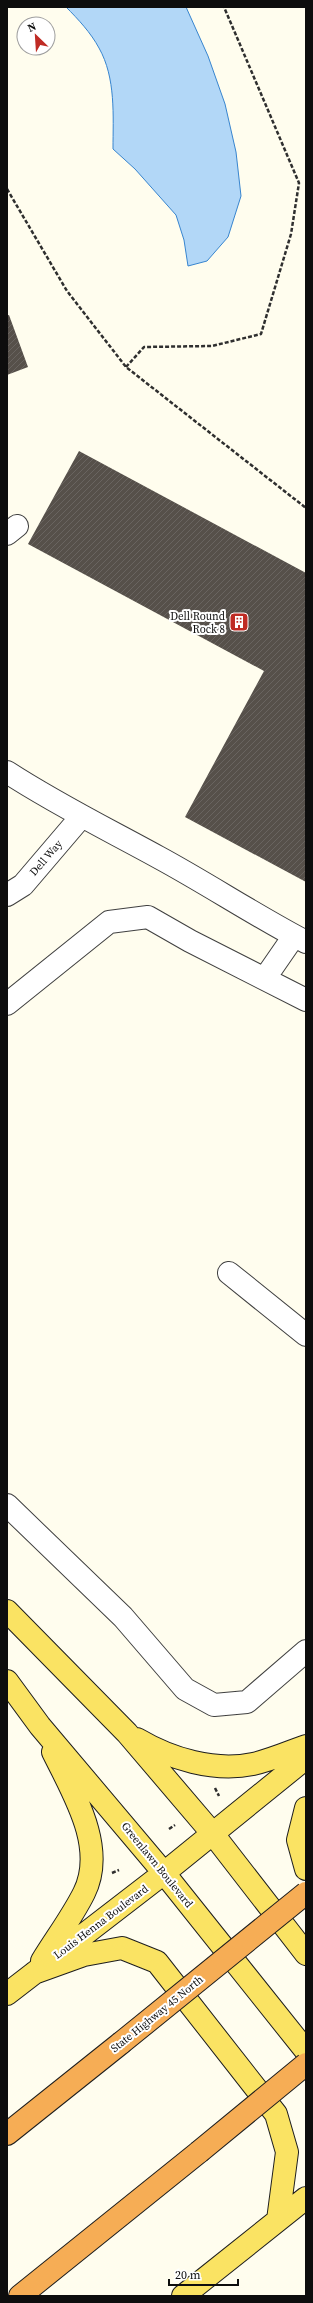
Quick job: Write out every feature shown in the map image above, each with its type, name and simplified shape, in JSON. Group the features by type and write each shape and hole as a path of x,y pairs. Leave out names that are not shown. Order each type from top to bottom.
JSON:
{"highway":[{"name":"State Highway 45 North","path":"7,2134 122,2043 306,1893"},
{"path":"20,2296 306,2064"}],"main road":[{"path":"7,1612 127,1733 212,1834 306,1954"},
{"name":"Greenlawn Boulevard","path":"7,1681 40,1726 164,1873 306,2051"},
{"path":"34,1973 84,1892 92,1865 86,1822 40,1726"},
{"path":"127,1733 155,1750 190,1761 216,1766 252,1764 306,1746"},
{"name":"Louis Henna Boulevard","path":"7,1994 164,1873 306,1758"},
{"path":"306,1808 298,1840 306,1869"},
{"path":"34,1973 84,1955 122,1948 157,1962 276,2114 287,2152 278,2220"},
{"path":"187,2295 306,2198"},
{"path":"278,2220 306,2214"}],"lane":[{"path":"7,772 81,817 159,858 300,939 265,978"},
{"name":"Dell Way","path":"7,895 23,885 81,817"},
{"path":"7,1004 109,922 148,917 190,941 306,1000"},
{"path":"229,1273 306,1335"},
{"path":"7,1505 123,1617 185,1689 214,1705 247,1702 306,1651"}],"path":[{"path":"126,368 144,347 212,346 261,334 291,234 299,183 224,7"},
{"path":"7,189 67,291 126,368 306,508"},
{"path":"211,1796 215,1791"},
{"path":"114,1874 116,1878"}],"water":[{"path":"66,7 186,7 208,56 225,104 236,152 241,196 228,237 207,261 188,266 184,240 176,215 135,169 113,149 113,110 111,84 108,72 99,48 92,37 80,21"}],"building":[{"path":"7,315 9,315 28,367 7,375"},
{"name":"Dell Round Rock 8","path":"79,451 306,573 306,882 185,817 264,671 28,544"}],"place":[{"name":"Dell Round Rock 8","path":"239,622"}]}
